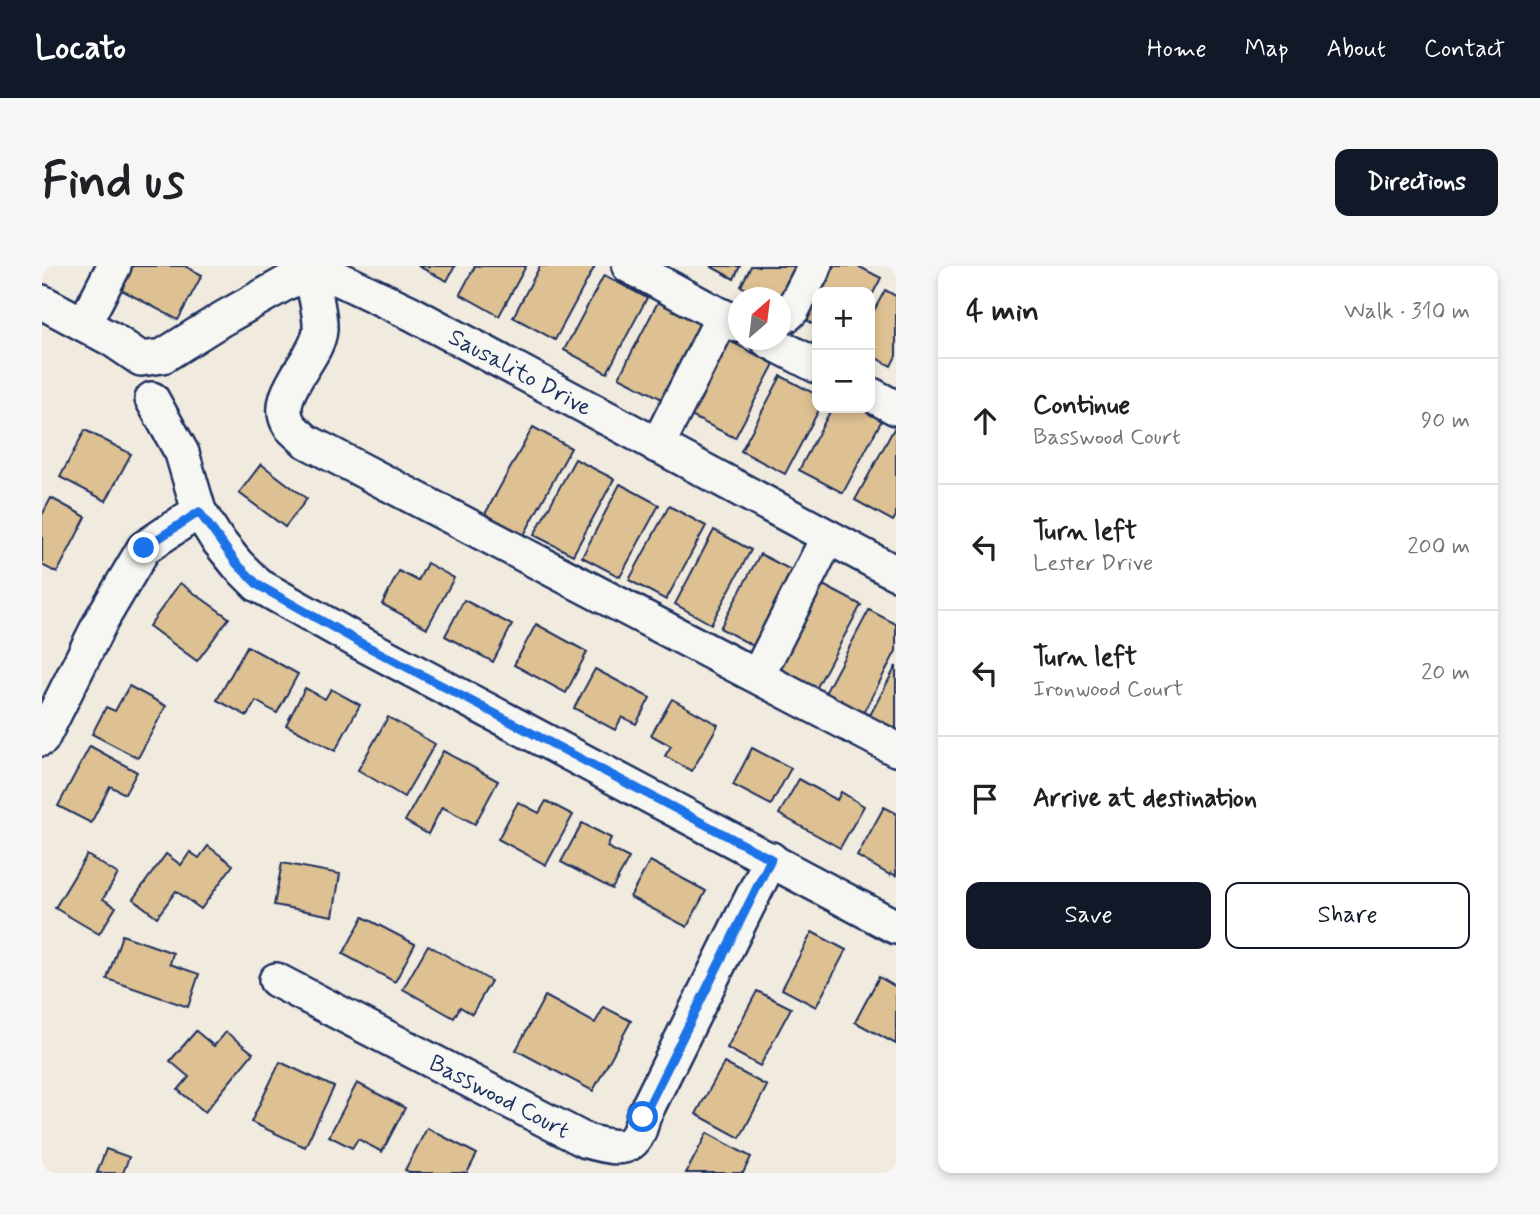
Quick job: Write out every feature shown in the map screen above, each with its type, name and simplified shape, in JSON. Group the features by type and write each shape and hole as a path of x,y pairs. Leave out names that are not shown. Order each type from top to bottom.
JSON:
{"street":[{"path":"84,324 114,266"},
{"path":"629,266 728,311"},
{"path":"677,266 728,309"},
{"path":"791,311 814,266"},
{"name":"Sausalito Drive","path":"311,275 329,274 411,313 896,573"},
{"path":"42,302 141,359 163,356 277,288 300,276 311,275 320,330 313,350 293,383 285,405 289,424 306,441 896,749"},
{"path":"657,446 728,322"},
{"path":"786,350 812,363"},
{"path":"875,397 896,408"},
{"path":"152,400 182,453 199,512 223,547 258,585 359,642 896,927"},
{"path":"42,739 102,619 144,548 199,512"},
{"path":"758,675 828,537"},
{"name":"Basswood Court","path":"276,980 586,1141 622,1148 632,1143 640,1133 643,1117 771,859"}],"building":[{"path":"130,266 185,266 202,275 178,320 118,288"},
{"path":"418,266 455,266 447,281"},
{"path":"475,266 526,266 499,316 460,294"},
{"path":"540,266 595,266 555,340 513,317"},
{"path":"710,266 740,266 734,279"},
{"path":"751,266 803,266 788,287 741,286"},
{"path":"833,266 858,266 881,278 875,289 875,287 822,287"},
{"path":"604,275 647,298 607,373 564,350"},
{"path":"885,290 896,296 896,356 891,366 875,358 875,309"},
{"path":"659,300 703,323 664,400 619,377"},
{"path":"812,306 812,323 805,319"},
{"path":"728,345 728,350 747,350 774,364 735,438 691,416"},
{"path":"781,376 812,392 812,413 817,413 785,474 741,451"},
{"path":"829,413 874,413 883,418 843,493 799,470"},
{"path":"896,425 896,516 893,521 855,500"},
{"path":"533,427 571,448 524,535 485,514"},
{"path":"85,430 131,454 106,501 60,477"},
{"path":"575,459 614,479 573,555 534,535"},
{"path":"261,464 307,499 285,527 239,493"},
{"path":"620,484 659,505 620,577 582,557"},
{"path":"51,498 86,517 57,573 42,565 42,515"},
{"path":"669,506 706,526 666,600 629,580"},
{"path":"714,530 751,550 711,624 675,604"},
{"path":"760,554 797,573 757,648 720,628"},
{"path":"427,563 454,578 427,628 382,604 399,571 418,581"},
{"path":"180,583 229,618 197,661 149,626"},
{"path":"823,585 861,605 816,689 779,669"},
{"path":"464,600 512,625 493,662 445,636"},
{"path":"869,610 896,624 896,651 861,717 823,697"},
{"path":"536,624 587,652 566,693 514,665"},
{"path":"247,646 298,674 277,713 256,701 247,716 217,700"},
{"path":"896,666 896,736 867,721"},
{"path":"595,669 650,698 636,724 622,717 615,730 574,708"},
{"path":"129,686 166,706 138,758 92,734 106,707 115,711"},
{"path":"305,688 325,699 331,689 360,705 335,751 286,725"},
{"path":"672,699 718,725 692,771 665,756 671,746 651,735"},
{"path":"388,717 435,744 404,797 358,770"},
{"path":"90,746 137,772 125,794 110,786 91,823 58,806"},
{"path":"752,748 791,768 771,805 733,785"},
{"path":"443,751 498,781 475,824 442,807 428,834 405,821"},
{"path":"799,779 837,800 841,792 864,806 840,848 779,814"},
{"path":"546,801 573,815 546,865 498,839 518,802 539,813"},
{"path":"884,807 896,813 896,876 857,856"},
{"path":"582,823 611,838 607,847 629,858 612,889 561,862"},
{"path":"208,846 233,865 201,909 176,891 157,917 133,899 166,854 181,865 190,852 199,858"},
{"path":"87,855 118,874 103,899 116,907 99,934 55,908"},
{"path":"650,861 706,891 687,927 630,897"},
{"path":"282,863 340,874 333,916 274,905"},
{"path":"363,917 415,944 395,982 343,954"},
{"path":"812,932 846,950 816,1007 782,989"},
{"path":"122,935 173,953 170,964 199,974 188,1007 107,979"},
{"path":"428,945 491,981 472,1014 460,1007 454,1018 403,989"},
{"path":"879,977 896,987 896,1044 855,1022"},
{"path":"757,991 791,1008 760,1066 727,1048"},
{"path":"545,996 595,1023 604,1007 631,1021 593,1091 516,1050"},
{"path":"196,1031 214,1046 226,1032 253,1053 205,1112 178,1090 189,1077 170,1061"},
{"path":"280,1062 334,1087 305,1147 251,1122"},
{"path":"724,1063 767,1086 740,1138 696,1114"},
{"path":"357,1083 405,1108 382,1152 358,1139 352,1148 329,1136"},
{"path":"427,1128 477,1154 467,1173 411,1173 405,1170"},
{"path":"707,1133 751,1157 743,1173 686,1173"},
{"path":"106,1149 129,1157 123,1173 97,1173"}],"route":[{"path":"144,548 199,512 237,564 258,585 359,642 771,859 643,1117"}]}
